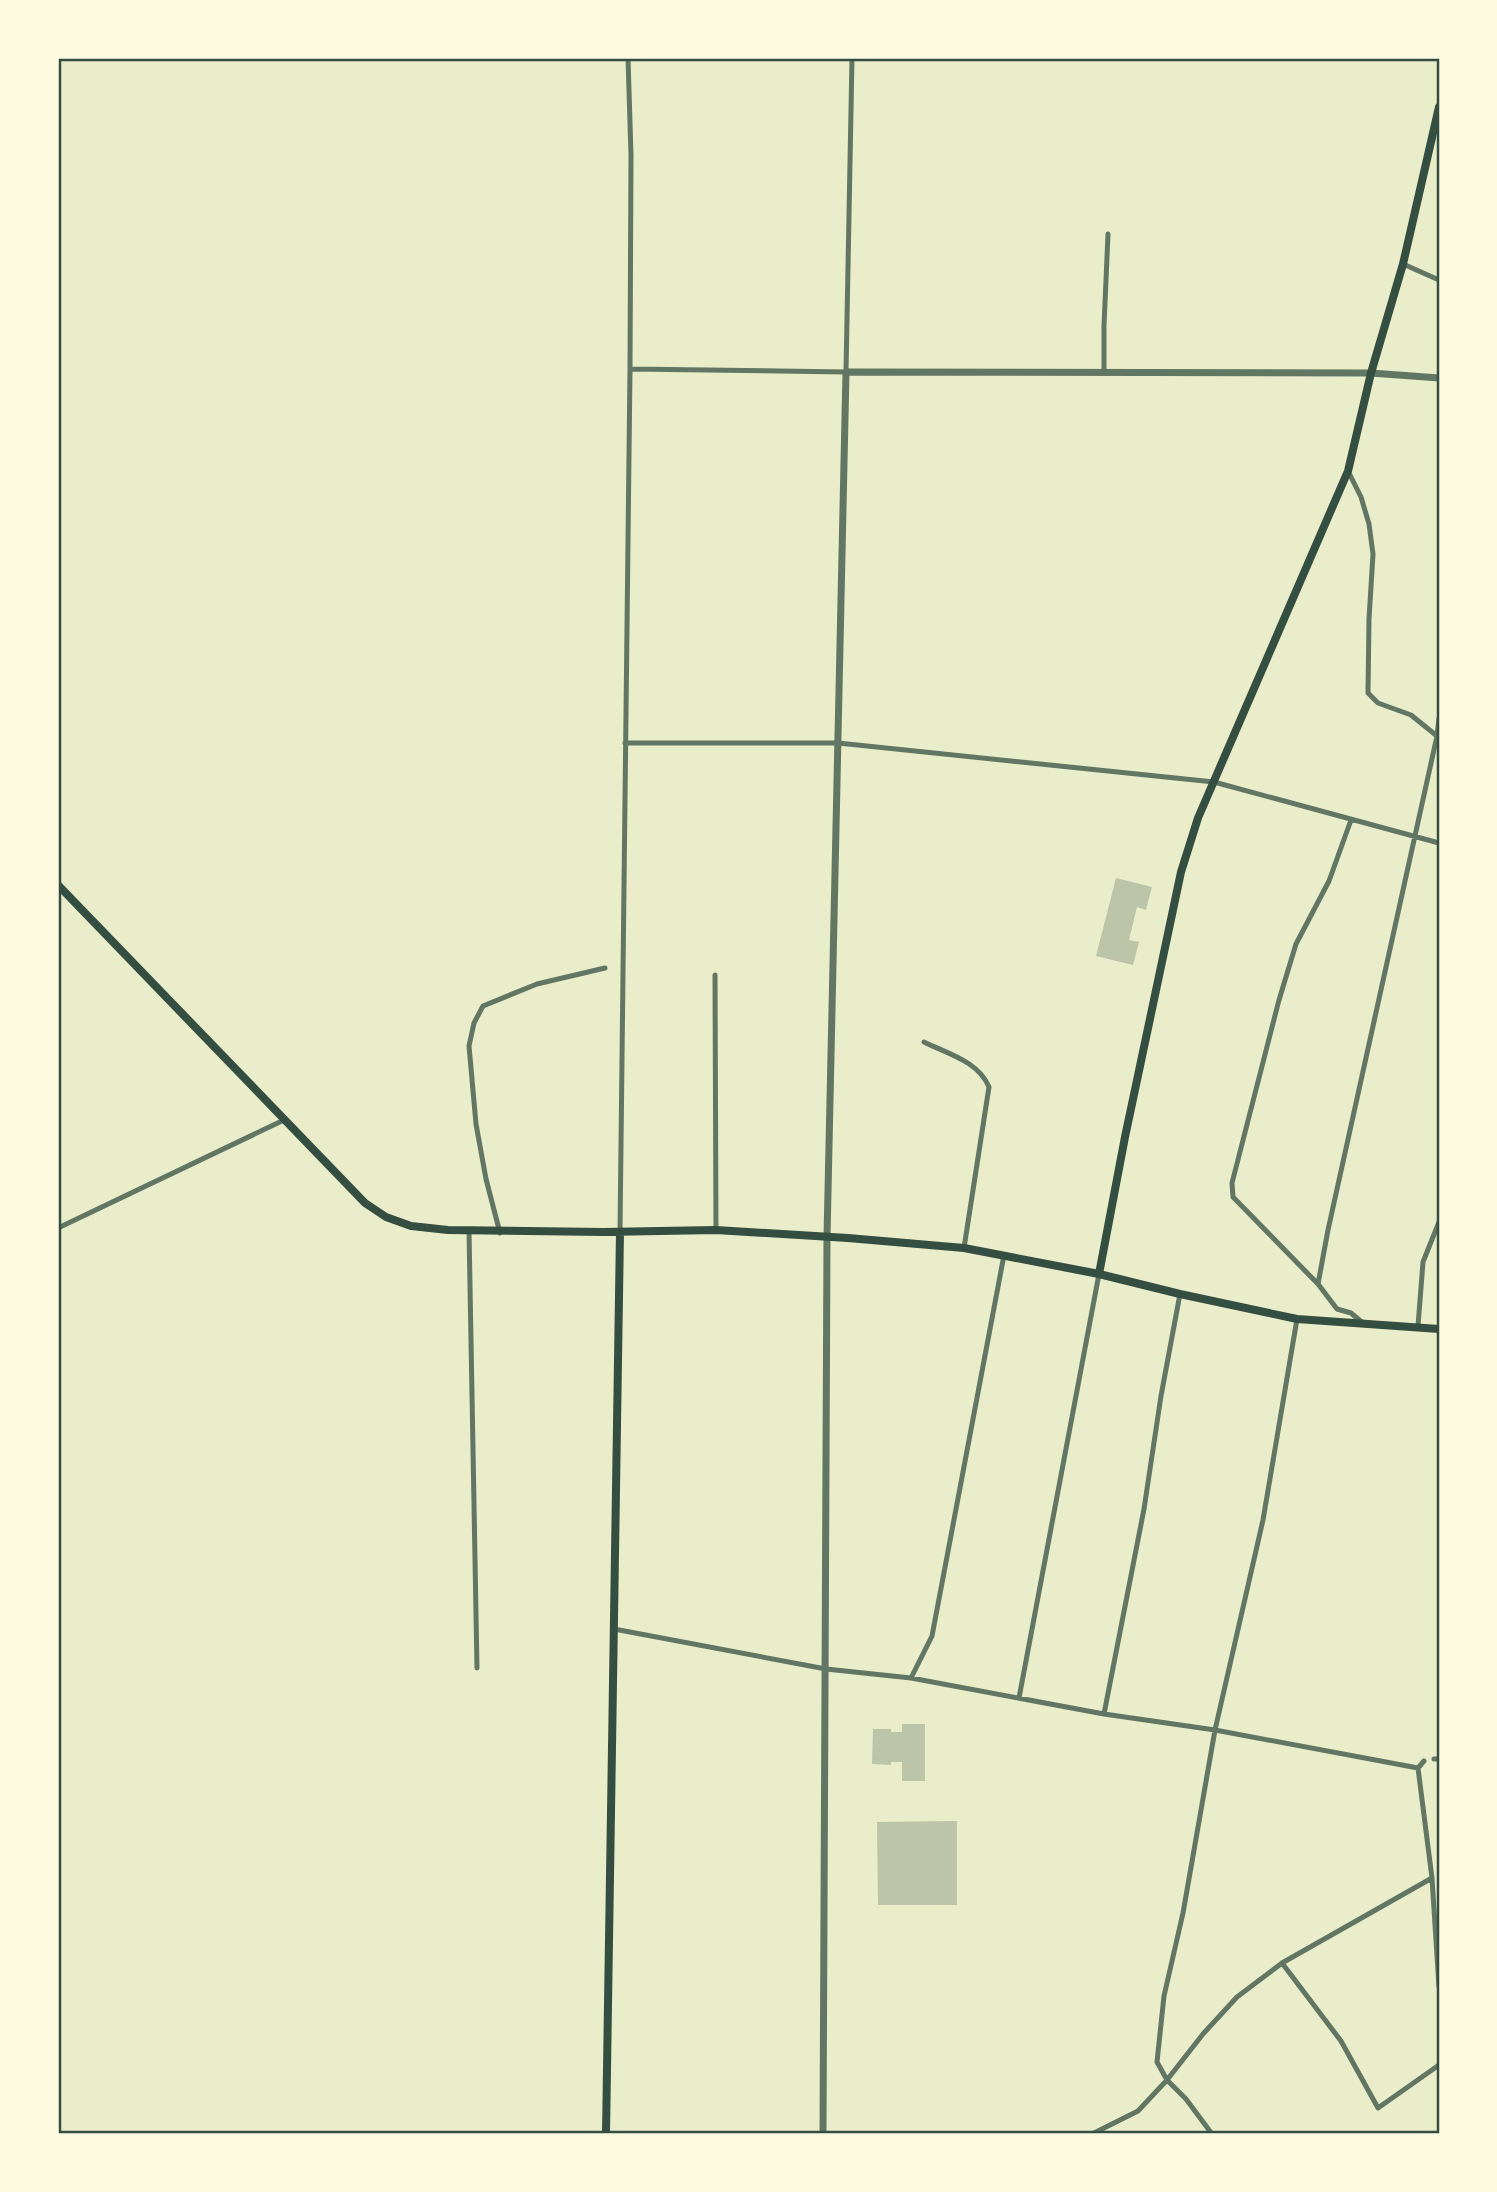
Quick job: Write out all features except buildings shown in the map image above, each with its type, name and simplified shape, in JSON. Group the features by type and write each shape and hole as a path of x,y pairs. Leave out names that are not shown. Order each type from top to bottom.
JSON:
{"main road":[{"path":"1099,1274 1181,872 1198,818 1348,471 1371,373 1402,264 1439,107"},
{"path":"58,885 365,1203 386,1217 411,1226 500,1233 716,1230 964,1248 1099,1274 1297,1319 1439,1329"},
{"path":"606,2134 620,1232"}],"street":[{"path":"620,1232 630,369 631,155 628,58"},
{"path":"823,2134 827,1237 852,58"},
{"path":"1104,373 1108,234"},
{"path":"1402,264 1439,280"},
{"path":"630,369 1371,373 1439,378"},
{"path":"1348,471 1361,497 1369,524 1373,554 1368,693 1378,703 1411,715 1437,736"},
{"path":"1318,1284 1416,836 1439,718"},
{"path":"625,743 838,743 1214,782 1439,843"},
{"path":"1351,820 1329,881 1296,944 1232,1183 1233,1197 1318,1284 1337,1309 1351,1313 1366,1325"},
{"path":"500,1233 476,1124 470,1046 474,1023 484,1006 537,984 605,968"},
{"path":"715,975 716,1230"},
{"path":"924,1042 975,1067 984,1075 989,1087 964,1248"},
{"path":"58,1228 284,1120"},
{"path":"1418,1326 1423,1262 1439,1222"},
{"path":"469,1231 477,1668"},
{"path":"911,1678 932,1636 1004,1255"},
{"path":"1019,1698 1099,1274"},
{"path":"1104,1713 1144,1508 1161,1396 1181,1294"},
{"path":"1213,2134 1186,2099 1167,2080 1157,2062 1164,1996 1183,1913 1215,1730 1263,1520 1297,1319"},
{"path":"614,1629 827,1669 911,1678 1418,1768"},
{"path":"1424,1760 1418,1768 1432,1878 1439,1987"},
{"path":"1091,2134 1138,2111 1237,1997 1282,1963 1432,1878"},
{"path":"1282,1963 1341,2040 1378,2108 1439,2066"}]}
